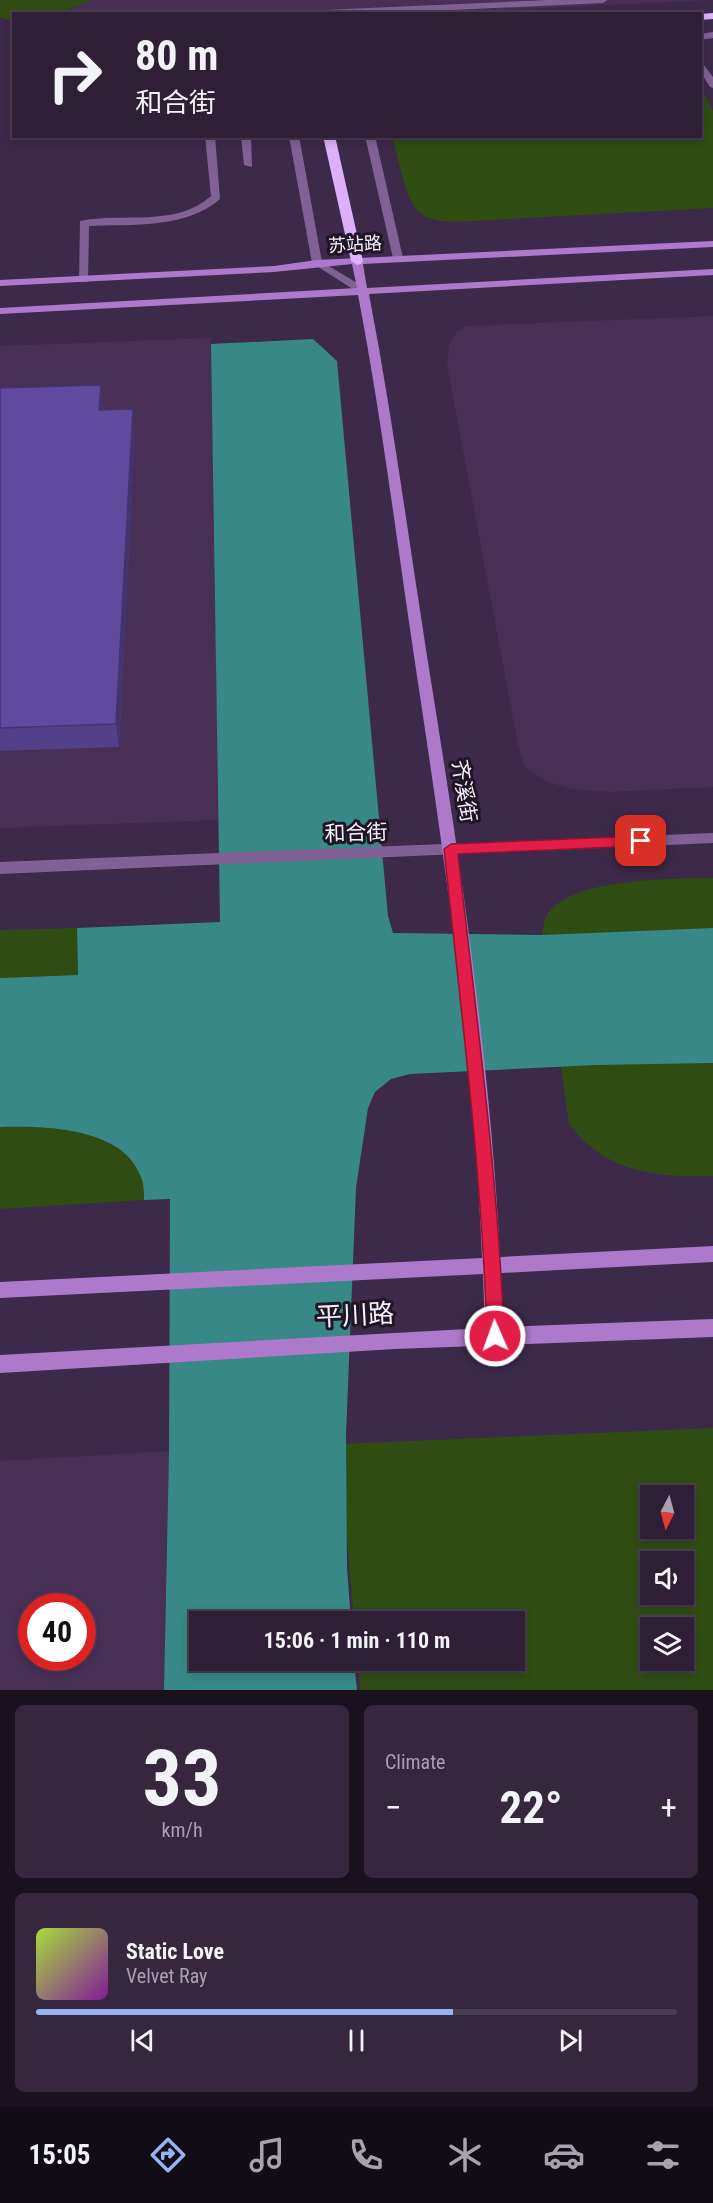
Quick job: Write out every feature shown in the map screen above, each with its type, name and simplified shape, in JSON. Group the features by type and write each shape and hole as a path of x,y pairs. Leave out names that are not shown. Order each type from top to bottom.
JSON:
{"highway":[{"path":"329,138 357,261"}],"street":[{"path":"344,12 603,0"},
{"path":"702,66 713,85"},
{"path":"83,280 84,223 175,217 210,207 216,197 210,138"},
{"path":"246,138 249,165"},
{"path":"294,138 317,263 363,291"},
{"path":"370,138 398,258"},
{"name":"苏站路","path":"0,283 274,269 317,263 398,258 713,244"},
{"name":"齐溪街","path":"357,261 459,908 493,1264 495,1336"},
{"path":"0,311 713,272"},
{"name":"和合街","path":"0,868 713,838"},
{"name":"平川路","path":"0,1290 713,1254"},
{"name":"平川路","path":"0,1364 395,1340 713,1328"}],"shaded area":[{"path":"0,0 91,0 62,12 12,12 12,22 0,17"},
{"path":"91,0 713,0 463,12 64,12"},
{"path":"702,90 713,111 713,208 455,222 436,220 423,215 414,206 406,188 392,138 702,138"},
{"path":"713,316 713,787 610,792 572,789 547,782 525,767 518,745 447,365 449,345 457,332 467,326"},
{"path":"211,338 219,820 0,828 0,346"},
{"path":"313,339 337,361 388,916 393,933 542,935 713,928 713,1063 595,1065 410,1074 391,1079 375,1092 368,1108 356,1188 346,1435 347,1568 350,1611 189,1611 189,1671 355,1671 357,1690 164,1690 169,1451 170,1199 144,1200 142,1180 132,1160 118,1148 100,1139 59,1129 0,1127 0,978 78,975 77,928 220,922 211,344"},
{"path":"713,878 713,1176 672,1175 633,1169 598,1153 569,1124 542,935 545,920 548,913 561,901 601,886 650,880"},
{"path":"77,928 78,975 0,978 0,930"},
{"path":"29,1126 61,1129 94,1136 123,1151 134,1162 142,1177 144,1200 0,1209 0,1127"},
{"path":"713,1428 713,1690 360,1690 359,1671 525,1671 525,1611 353,1611 339,1444"},
{"path":"169,1451 164,1690 0,1690 0,1461"}],"building":[{"path":"101,385 99,410 133,409 116,724 0,728 0,388"}],"route":[{"path":"495,1336 493,1264 482,1136 451,849 641,841"}]}
